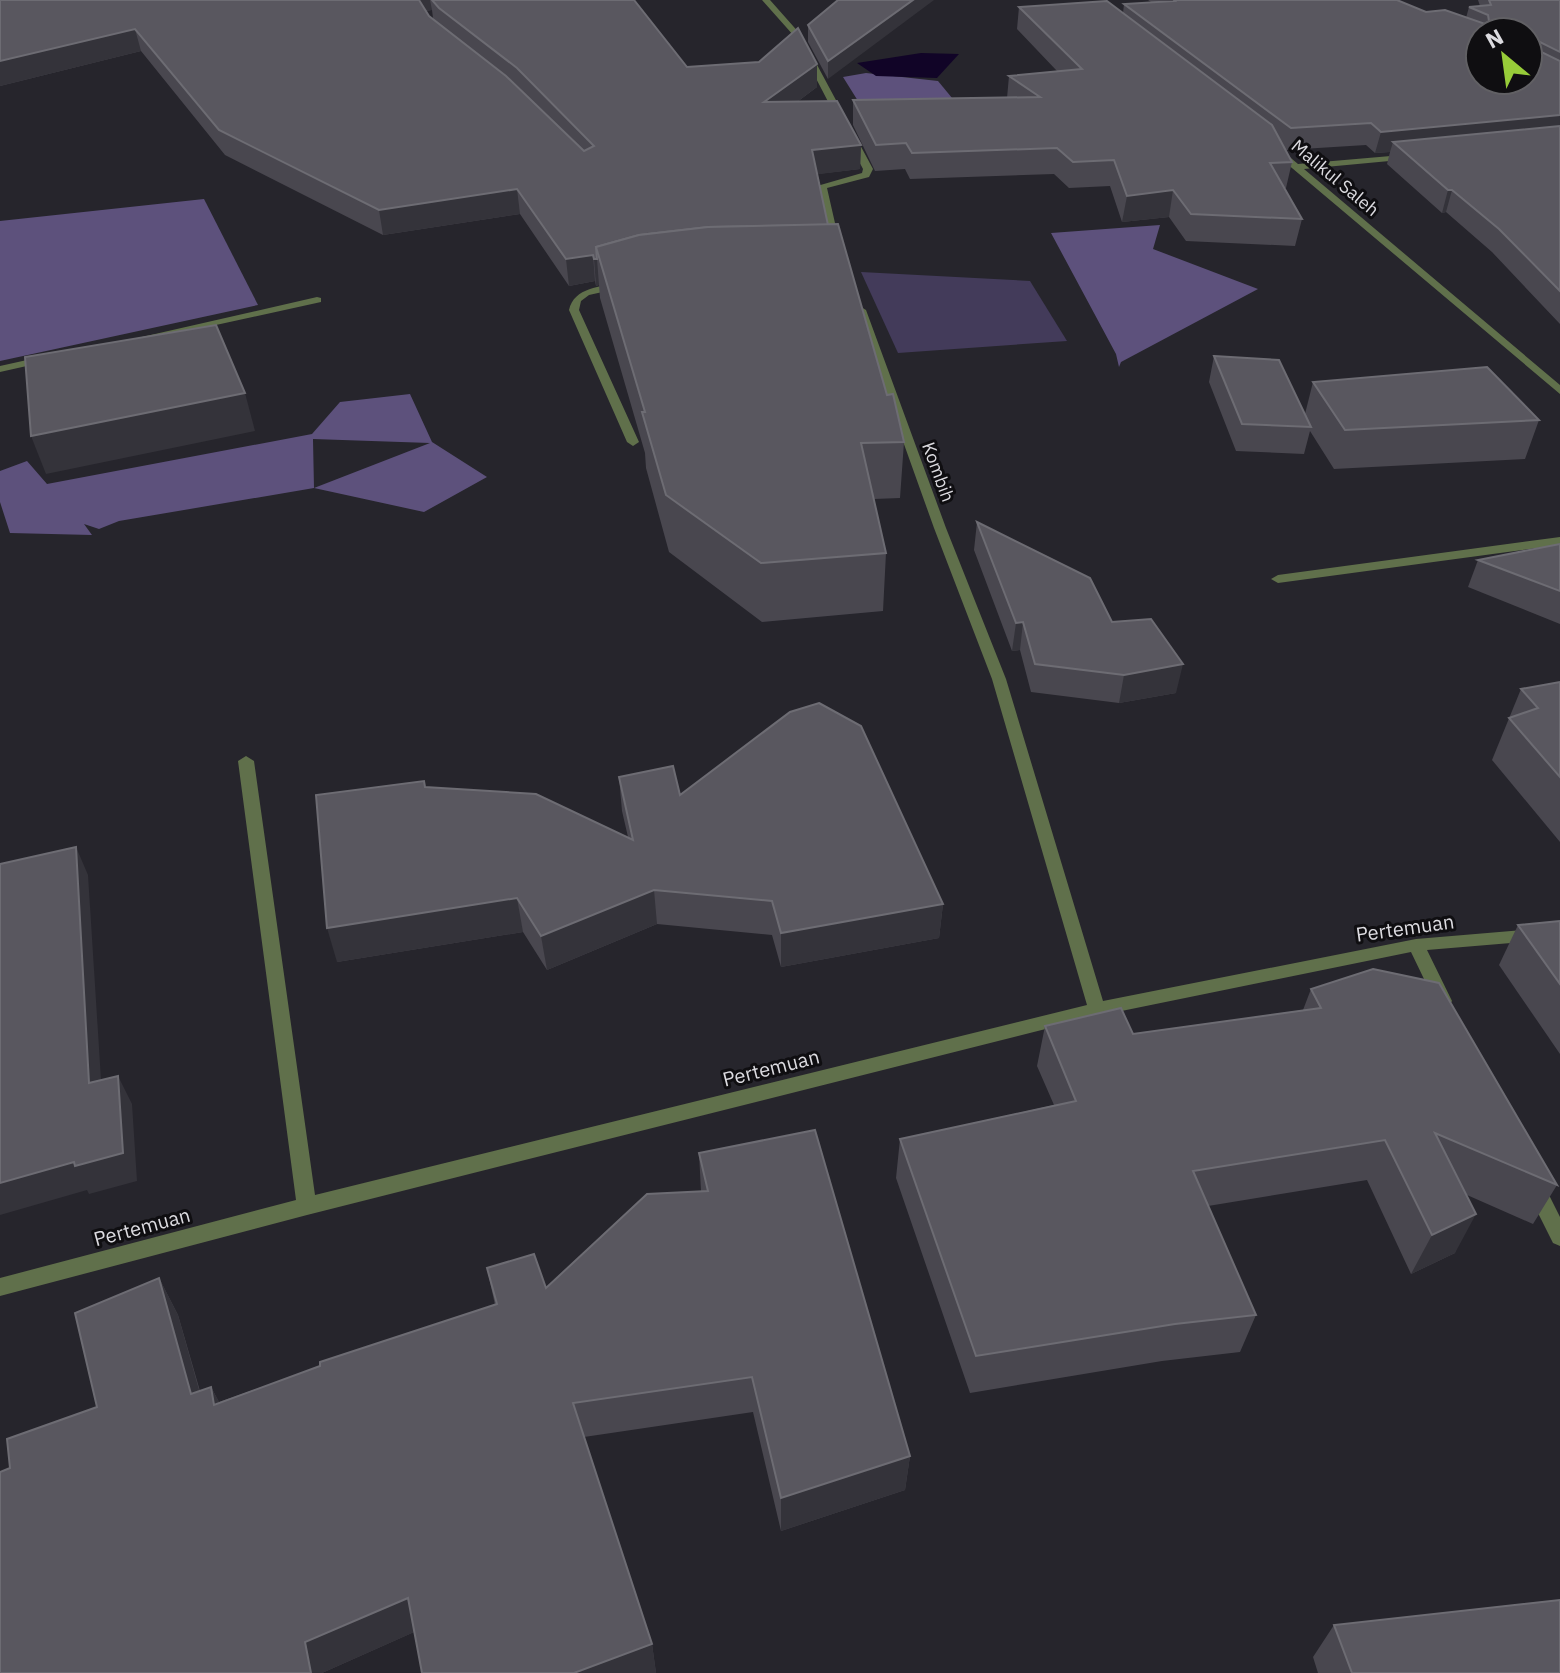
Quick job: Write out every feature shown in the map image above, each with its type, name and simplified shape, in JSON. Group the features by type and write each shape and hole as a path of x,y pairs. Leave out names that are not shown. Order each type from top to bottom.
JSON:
{"street":[{"path":"766,0 797,35 868,169 866,175 822,186 841,254"},
{"name":"Malikul Saleh","path":"1262,139 1560,391"},
{"path":"1298,167 1421,155"},
{"path":"631,283 586,293 576,300 574,310 633,442"},
{"name":"Kombih","path":"856,296 940,528 999,679 1097,1009"},
{"path":"121,343 317,300"},
{"path":"0,369 60,356"},
{"path":"1278,579 1560,541"},
{"path":"246,761 307,1206"},
{"name":"Pertemuan","path":"0,1287 307,1206 1097,1009 1416,945 1560,933"},
{"path":"1416,945 1451,1016"},
{"path":"1528,1173 1560,1237"}],"shaded area":[{"path":"921,53 959,54 937,78 876,76 857,63"},
{"path":"866,73 938,81 957,104 863,109 843,77"},
{"path":"204,199 258,305 0,361 0,221"},
{"path":"1160,225 1153,249 1258,289 1121,362 1119,367 1116,354 1051,233"},
{"path":"861,272 1030,281 1067,341 898,353"},
{"path":"410,394 432,442 487,477 424,512 314,488 119,521 99,529 84,524 92,535 10,533 0,502 0,471 27,461 47,484 312,434 340,402","holes":["313,439 430,443 314,488"]}],"building":[{"path":"0,0 419,0 429,16 506,76 584,151 594,146 517,68 432,0 634,0 687,67 759,62 798,28 817,64 764,102 837,101 861,145 812,150 828,225 708,227 639,235 596,247 597,259 593,255 566,259 517,189 379,210 219,130 135,29 0,61"},
{"path":"838,0 913,0 828,61 808,25"},
{"path":"1174,0 1397,0 1426,12 1445,10 1464,17 1464,96 1544,96 1544,53 1560,61 1560,115 1381,132 1371,123 1291,128 1124,4"},
{"path":"1489,0 1560,0 1560,52 1544,44 1544,16 1488,16 1469,7 1491,5"},
{"path":"1107,1 1272,125 1292,162 1270,163 1302,219 1191,214 1173,190 1127,196 1114,160 1073,162 1057,148 912,153 906,143 876,145 853,100 1040,97 1009,76 1082,69 1019,7"},
{"path":"1560,126 1560,291 1499,229 1393,142"},
{"path":"838,224 887,395 893,394 904,442 861,443 886,553 761,563 666,495 596,247 639,235 708,227"},
{"path":"216,325 245,393 31,436 25,357"},
{"path":"1214,356 1279,360 1311,427 1242,424"},
{"path":"1487,367 1539,420 1345,430 1313,382"},
{"path":"977,522 1090,578 1112,622 1151,619 1183,664 1124,675 1035,664 1023,622 1016,623"},
{"path":"1560,544 1560,591 1478,560"},
{"path":"1560,682 1560,777 1509,718 1538,708 1521,689"},
{"path":"819,703 861,726 943,904 781,933 772,901 654,890 541,936 517,898 327,928 316,795 424,781 425,787 536,794 633,840 619,777 673,766 680,795 790,712"},
{"path":"76,847 89,1083 118,1076 123,1153 75,1166 74,1162 0,1183 0,864"},
{"path":"1560,921 1560,984 1518,925"},
{"path":"1373,969 1439,983 1557,1185 1435,1133 1476,1214 1432,1235 1385,1140 1193,1171 1256,1315 1175,1324 976,1356 900,1139 1076,1101 1045,1026 1121,1008 1133,1034 1321,1008 1311,989"},
{"path":"815,1130 910,1456 781,1498 752,1377 573,1403 652,1644 574,1673 422,1673 408,1598 305,1642 311,1673 0,1673 0,1472 10,1468 7,1439 97,1407 75,1313 159,1278 191,1394 211,1387 214,1405 320,1366 320,1362 497,1304 487,1268 534,1254 546,1288 647,1194 708,1191 699,1153"},
{"path":"1560,1600 1560,1673 1352,1673 1334,1625"}]}
